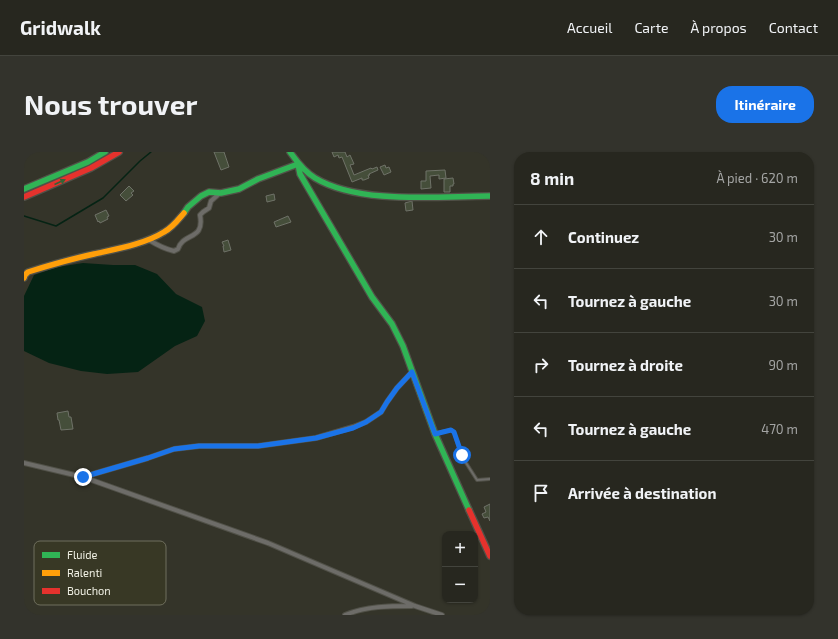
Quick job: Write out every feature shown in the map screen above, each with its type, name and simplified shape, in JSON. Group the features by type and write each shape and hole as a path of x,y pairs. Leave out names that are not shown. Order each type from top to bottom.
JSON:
{"street":[{"path":"24,190 88,162 105,152"},
{"path":"24,197 91,168 119,152"},
{"path":"290,152 298,164 315,178 344,190 365,194 400,197 490,196"},
{"path":"24,278 28,272 64,260 116,249 149,240 165,232 178,220 188,207 201,196 210,192 221,193 239,189 258,179 298,164"},
{"path":"298,164 300,174 372,297 392,324 403,346 435,434 490,556"},
{"path":"149,240 169,250 174,251 178,249 181,242 192,236 200,229 202,224 200,215 209,208 211,201 221,193"},
{"path":"83,477 174,449 199,446 258,446 316,438 353,428 366,422 381,412 397,388 412,372"},
{"path":"24,463 83,477 268,543 415,606 442,615"},
{"path":"345,615 351,612 384,606 415,606"}],"lane":[{"path":"435,434 451,430 454,432 462,455 477,480 490,479"}],"shaded area":[{"path":"83,263 135,265 157,274 176,294 202,307 205,321 197,336 175,346 138,372 107,374 81,371 49,363 24,351 24,296 34,275 58,267"}],"building":[{"path":"214,152 224,152 229,167 221,170"},
{"path":"332,152 345,152 347,157 350,155 354,164 350,165 354,175 371,168 377,167 378,170 369,174 369,178 362,180 362,178 352,182 342,157 339,158 338,155 334,157"},
{"path":"385,165 386,168 389,167 391,172 384,175 380,167"},
{"path":"445,170 446,178 439,179 439,175 430,176 431,188 421,189 421,181 426,181 426,171"},
{"path":"453,178 454,184 453,186 450,186 450,192 444,192 444,179"},
{"path":"129,186 134,191 131,193 133,195 126,201 120,195"},
{"path":"274,194 275,200 267,202 266,196"},
{"path":"412,201 413,210 406,211 405,203"},
{"path":"106,210 109,216 107,217 108,219 100,223 99,221 98,222 95,215"},
{"path":"288,216 291,222 276,227 274,222"},
{"path":"228,240 231,250 224,252 222,242"},
{"path":"68,411 69,417 71,417 73,429 61,430 57,413"},
{"path":"490,504 490,521 488,517 484,518 482,514 486,512 484,507"}],"waterway":[{"path":"24,216 56,226 103,198 151,152"}],"traffic: fast":[{"path":"24,189 88,162 105,152"},
{"path":"290,152 301,166 315,178 333,187 354,192 377,196 400,197 490,196"},
{"path":"184,213 188,207 201,196 209,192 221,193 239,189 258,179 298,164 300,174 372,297 392,324 403,346 435,434 469,510"}],"traffic: slow":[{"path":"24,278 28,272 36,269 130,246 148,240 170,228 184,213"}],"traffic: jam":[{"path":"24,197 91,168 119,152"},
{"path":"469,510 490,556"}],"route":[{"path":"83,477 174,449 215,445 258,446 316,438 353,428 366,422 381,412 397,388 412,372 435,434 451,430 454,432 462,455"}]}
